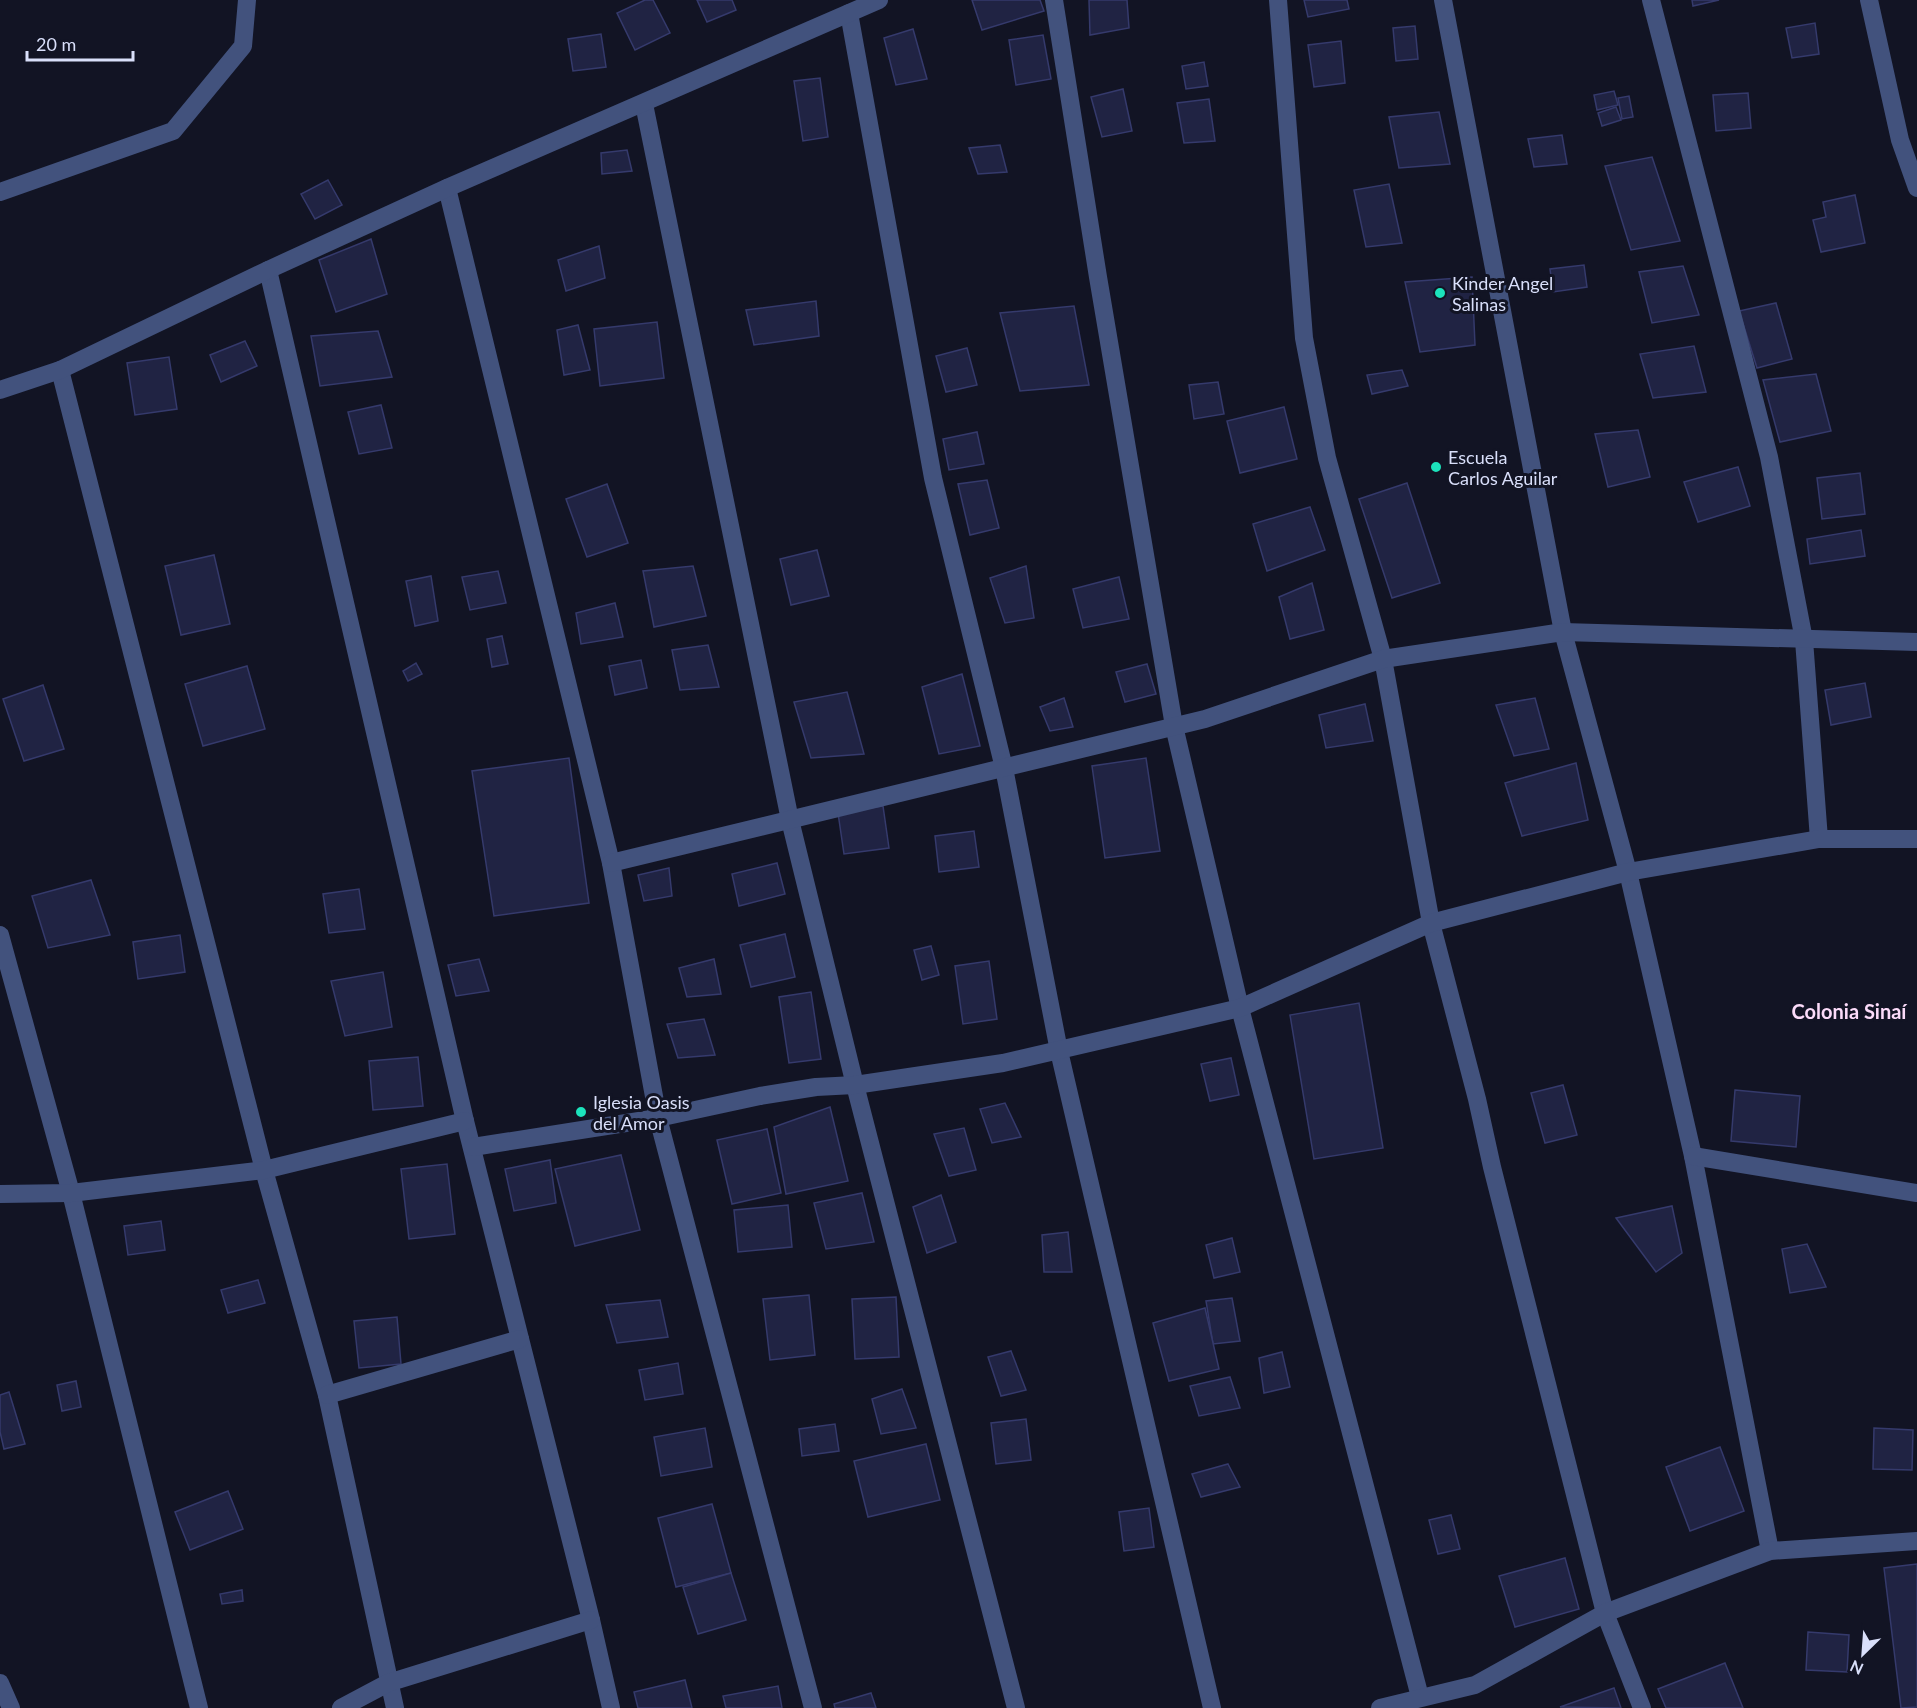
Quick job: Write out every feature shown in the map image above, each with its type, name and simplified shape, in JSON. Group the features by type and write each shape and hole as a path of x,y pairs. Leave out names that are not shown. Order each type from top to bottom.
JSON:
{"street":[{"path":"0,192 173,131 243,46 247,0"},
{"path":"0,390 60,370 268,270 447,188 879,0"},
{"path":"1054,0 1174,726 1240,1008 1420,1697"},
{"path":"1278,0 1304,338 1328,458 1383,659 1431,922 1477,1099 1492,1167 1605,1613 1642,1708"},
{"path":"1443,0 1563,632 1628,872 1693,1156 1770,1551"},
{"path":"1651,0 1770,457 1804,640 1819,839"},
{"path":"1869,0 1900,140 1917,188"},
{"path":"849,13 933,478 1004,768 1059,1051 1212,1708"},
{"path":"644,104 790,820 855,1085 1016,1708"},
{"path":"447,188 610,863 658,1118 813,1708"},
{"path":"268,270 465,1121 591,1620 611,1708"},
{"path":"60,370 264,1170 327,1395 395,1708"},
{"path":"610,863 1205,719 1383,659 1563,632 1917,642"},
{"path":"472,1147 658,1118 760,1096 816,1087 855,1085 1003,1063 1240,1008 1431,922 1628,872 1819,839 1917,839"},
{"path":"0,935 71,1193 200,1708"},
{"path":"0,1194 71,1193 264,1170 465,1121"},
{"path":"1693,1156 1917,1193"},
{"path":"327,1395 520,1339"},
{"path":"1380,1708 1475,1685 1605,1613 1770,1551 1917,1541"},
{"path":"341,1708 388,1683 591,1620"},
{"path":"0,1683 11,1708"}],"building":[{"path":"645,0 653,0 670,33 635,50 617,13"},
{"path":"697,0 732,0 736,10 707,22"},
{"path":"972,0 1040,0 1044,11 982,30"},
{"path":"1089,0 1127,0 1129,28 1090,35"},
{"path":"1304,0 1347,0 1349,9 1308,17"},
{"path":"1692,0 1719,0 1693,6"},
{"path":"1815,23 1819,54 1792,58 1786,28"},
{"path":"1415,26 1418,59 1396,61 1393,28"},
{"path":"913,29 927,79 896,85 884,38"},
{"path":"601,34 606,67 573,71 568,39"},
{"path":"1043,35 1051,79 1016,85 1009,40"},
{"path":"1341,41 1345,83 1314,87 1308,45"},
{"path":"1204,62 1208,86 1186,89 1182,66"},
{"path":"820,78 828,137 803,141 794,81"},
{"path":"1123,89 1132,131 1102,137 1091,97"},
{"path":"1614,91 1618,105 1597,110 1594,95"},
{"path":"1748,93 1751,128 1716,131 1713,95"},
{"path":"1629,96 1633,117 1622,119 1618,98"},
{"path":"1209,99 1215,141 1184,143 1177,103"},
{"path":"1616,107 1621,120 1602,126 1598,113"},
{"path":"1439,112 1450,164 1399,168 1389,117"},
{"path":"1562,135 1567,164 1534,167 1528,139"},
{"path":"1000,145 1007,172 978,174 969,148"},
{"path":"627,150 632,171 602,174 601,153"},
{"path":"1652,157 1680,241 1631,250 1605,166"},
{"path":"328,180 342,205 315,219 301,194"},
{"path":"1389,184 1402,243 1366,247 1354,190"},
{"path":"1855,195 1865,243 1821,252 1813,220 1826,217 1823,202"},
{"path":"371,239 387,294 336,312 319,260"},
{"path":"599,246 605,278 566,291 558,260"},
{"path":"1584,265 1587,287 1553,292 1550,269"},
{"path":"1683,266 1699,315 1652,323 1639,272"},
{"path":"1472,277 1475,345 1420,352 1405,282"},
{"path":"816,301 819,336 754,345 746,310"},
{"path":"1776,303 1792,359 1757,368 1739,311"},
{"path":"1074,306 1089,385 1020,391 1000,313"},
{"path":"657,322 664,378 600,386 594,329"},
{"path":"578,325 590,370 564,375 557,330"},
{"path":"378,331 392,377 320,386 311,336"},
{"path":"245,341 257,366 221,382 210,355"},
{"path":"1694,346 1706,392 1653,398 1640,354"},
{"path":"967,348 977,385 946,392 936,356"},
{"path":"169,357 177,409 135,415 127,363"},
{"path":"1402,370 1408,386 1372,394 1367,375"},
{"path":"1816,374 1831,431 1780,442 1763,380"},
{"path":"1218,382 1224,414 1194,419 1189,385"},
{"path":"381,405 392,448 359,454 348,412"},
{"path":"1284,407 1297,459 1240,473 1227,421"},
{"path":"1638,430 1650,477 1608,487 1595,434"},
{"path":"977,432 984,464 949,470 943,439"},
{"path":"1738,467 1750,506 1698,522 1684,482"},
{"path":"1860,473 1865,514 1822,519 1817,478"},
{"path":"987,480 999,528 970,535 958,484"},
{"path":"1407,483 1440,583 1392,598 1359,499"},
{"path":"607,484 628,543 587,557 566,499"},
{"path":"1310,507 1325,550 1267,571 1253,524"},
{"path":"1861,530 1865,556 1810,564 1807,539"},
{"path":"817,550 829,596 791,605 780,559"},
{"path":"214,555 230,624 181,635 165,566"},
{"path":"693,566 706,616 654,627 643,571"},
{"path":"1026,566 1034,618 1005,623 990,578"},
{"path":"498,571 506,603 470,610 462,577"},
{"path":"431,576 438,621 415,626 406,581"},
{"path":"1119,577 1129,619 1083,628 1073,589"},
{"path":"1312,583 1324,630 1290,639 1279,597"},
{"path":"615,603 623,637 581,644 576,613"},
{"path":"502,636 508,664 492,667 487,639"},
{"path":"708,645 719,687 680,690 672,650"},
{"path":"641,660 647,688 615,695 609,666"},
{"path":"416,663 422,674 408,681 403,671"},
{"path":"1147,664 1156,694 1125,702 1116,672"},
{"path":"247,666 265,729 203,746 185,684"},
{"path":"962,674 980,746 939,754 922,687"},
{"path":"1865,683 1871,717 1831,725 1825,690"},
{"path":"43,685 64,749 24,761 3,699"},
{"path":"847,692 864,754 811,758 794,702"},
{"path":"1064,698 1073,727 1050,731 1040,707"},
{"path":"1535,698 1549,749 1514,756 1496,705"},
{"path":"1365,704 1373,741 1326,748 1319,715"},
{"path":"569,758 589,903 494,916 472,771"},
{"path":"1146,758 1160,851 1105,858 1092,766"},
{"path":"1576,763 1588,820 1522,836 1505,783"},
{"path":"883,806 889,848 844,854 838,813"},
{"path":"974,831 979,867 939,872 935,836"},
{"path":"777,863 785,894 739,906 732,874"},
{"path":"669,868 672,896 644,901 638,875"},
{"path":"91,880 110,935 48,948 32,896"},
{"path":"359,889 365,929 329,933 323,894"},
{"path":"785,934 795,977 751,987 740,945"},
{"path":"180,935 185,972 138,979 133,942"},
{"path":"931,946 939,975 922,980 914,950"},
{"path":"479,959 489,991 456,996 448,965"},
{"path":"714,959 721,994 687,997 679,968"},
{"path":"989,961 997,1019 963,1024 955,966"},
{"path":"383,972 392,1027 345,1036 331,981"},
{"path":"811,992 821,1059 789,1063 779,997"},
{"path":"1359,1003 1383,1148 1314,1159 1290,1015"},
{"path":"704,1019 715,1055 678,1058 667,1024"},
{"path":"418,1057 423,1106 373,1110 369,1061"},
{"path":"1231,1058 1239,1095 1210,1101 1201,1064"},
{"path":"1563,1085 1577,1135 1545,1143 1531,1093"},
{"path":"1735,1090 1800,1096 1796,1147 1731,1141"},
{"path":"1005,1103 1021,1137 992,1143 980,1109"},
{"path":"830,1107 848,1181 786,1194 774,1127"},
{"path":"964,1128 976,1170 949,1176 934,1134"},
{"path":"767,1129 781,1193 732,1204 717,1140"},
{"path":"621,1155 640,1230 575,1246 555,1169"},
{"path":"550,1160 556,1203 514,1211 505,1169"},
{"path":"447,1164 455,1234 409,1239 401,1169"},
{"path":"862,1193 874,1242 826,1249 814,1203"},
{"path":"941,1195 956,1242 927,1253 913,1207"},
{"path":"788,1205 792,1247 738,1252 734,1210"},
{"path":"1672,1206 1682,1253 1656,1272 1616,1218"},
{"path":"161,1221 165,1250 128,1255 124,1226"},
{"path":"1068,1232 1072,1272 1044,1272 1042,1235"},
{"path":"1232,1238 1240,1272 1214,1278 1206,1245"},
{"path":"1807,1244 1826,1287 1790,1293 1782,1249"},
{"path":"258,1280 265,1303 228,1313 221,1290"},
{"path":"809,1295 815,1355 770,1360 763,1299"},
{"path":"896,1297 899,1357 855,1359 852,1299"},
{"path":"1232,1298 1240,1341 1213,1344 1206,1301"},
{"path":"660,1300 668,1337 617,1343 606,1305"},
{"path":"1205,1308 1219,1369 1169,1381 1153,1323"},
{"path":"397,1317 401,1364 359,1368 354,1321"},
{"path":"1011,1351 1026,1390 1001,1396 988,1357"},
{"path":"1282,1352 1290,1387 1264,1393 1259,1358"},
{"path":"678,1363 683,1394 645,1400 639,1370"},
{"path":"1230,1377 1240,1408 1199,1416 1190,1386"},
{"path":"76,1381 81,1407 62,1411 57,1385"},
{"path":"902,1389 916,1428 881,1434 872,1399"},
{"path":"9,1392 25,1444 4,1449 0,1432 0,1395"},
{"path":"1026,1419 1031,1460 996,1464 991,1423"},
{"path":"835,1424 839,1451 802,1456 799,1429"},
{"path":"705,1428 712,1467 661,1476 654,1437"},
{"path":"1874,1428 1913,1430 1912,1470 1873,1469"},
{"path":"926,1444 940,1500 868,1517 854,1461"},
{"path":"1720,1447 1744,1511 1690,1531 1666,1467"},
{"path":"1228,1464 1240,1487 1201,1497 1192,1474"},
{"path":"228,1491 243,1529 190,1550 175,1512"},
{"path":"712,1504 731,1573 676,1587 658,1518"},
{"path":"1149,1508 1154,1547 1124,1551 1119,1512"},
{"path":"1451,1515 1460,1549 1438,1554 1429,1520"},
{"path":"1565,1558 1579,1609 1515,1627 1499,1576"},
{"path":"1917,1564 1917,1707 1901,1708 1884,1568"},
{"path":"731,1573 746,1620 698,1634 683,1587"},
{"path":"242,1590 243,1601 222,1604 220,1594"},
{"path":"1808,1632 1849,1635 1847,1672 1806,1670"},
{"path":"1725,1663 1743,1708 1666,1708 1658,1689"},
{"path":"685,1680 692,1708 638,1708 634,1692"},
{"path":"778,1686 782,1708 726,1708 723,1696"},
{"path":"1614,1688 1621,1708 1560,1707"},
{"path":"871,1693 876,1708 835,1708 834,1704"}],"place":[{"name":"Kinder Angel Salinas","path":"1440,293"},
{"name":"Escuela Carlos Aguilar","path":"1436,467"},
{"name":"Iglesia Oasis del Amor","path":"581,1112"}],"district":[{"name":"Colonia Sinaí","path":"1849,1011"}]}
